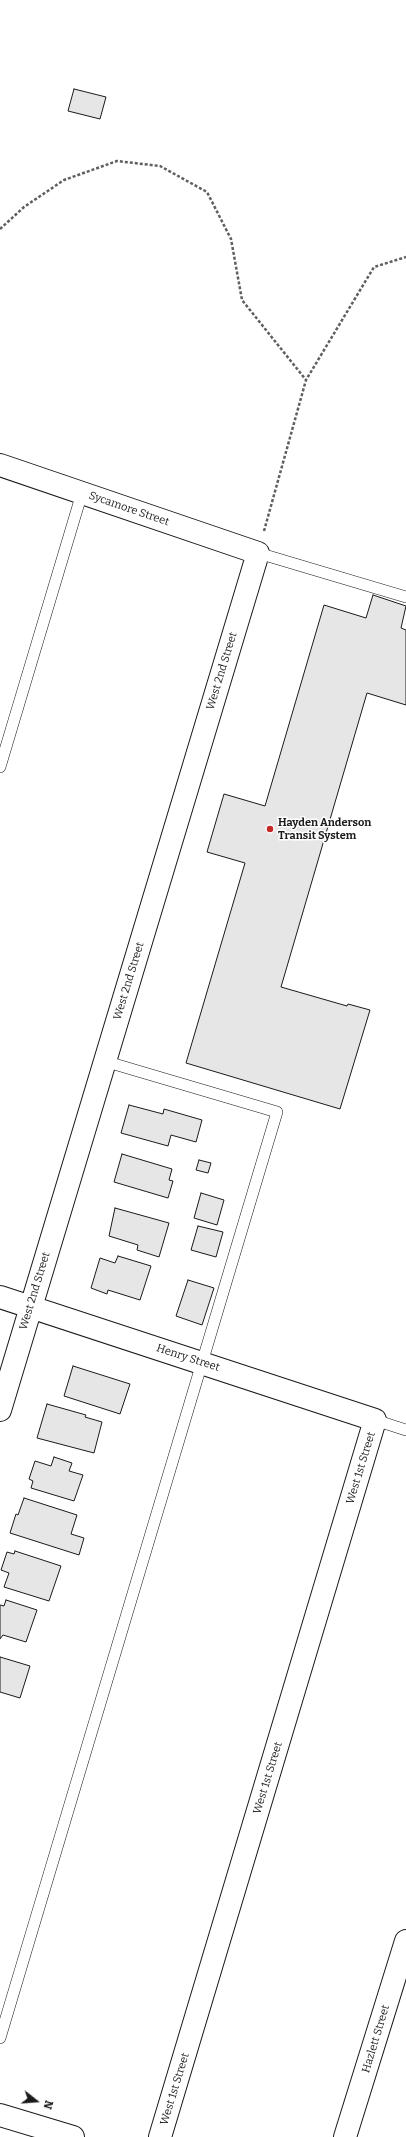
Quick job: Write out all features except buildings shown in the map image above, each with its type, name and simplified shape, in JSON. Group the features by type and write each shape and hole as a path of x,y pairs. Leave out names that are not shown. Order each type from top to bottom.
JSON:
{"street":[{"name":"Sycamore Street","path":"0,465 258,553"},
{"name":"West 2nd Street","path":"0,1410 258,553"},
{"name":"Henry Street","path":"0,1297 376,1420"},
{"name":"West 1st Street","path":"160,2137 376,1420"},
{"name":"Hazlett Street","path":"345,2137 406,1941"},
{"path":"0,2115 73,2137"}],"lane":[{"path":"0,767 82,493"},
{"path":"258,553 406,597"},
{"path":"0,2038 277,1112 104,1061"},
{"path":"376,1420 406,1430"}],"path":[{"path":"0,229 24,207 64,180 117,161 160,166 207,192 231,240 242,300 306,380"},
{"path":"258,553 306,380 374,267 406,257"}],"place":[{"name":"Hayden Anderson Transit System","path":"270,829"}]}
